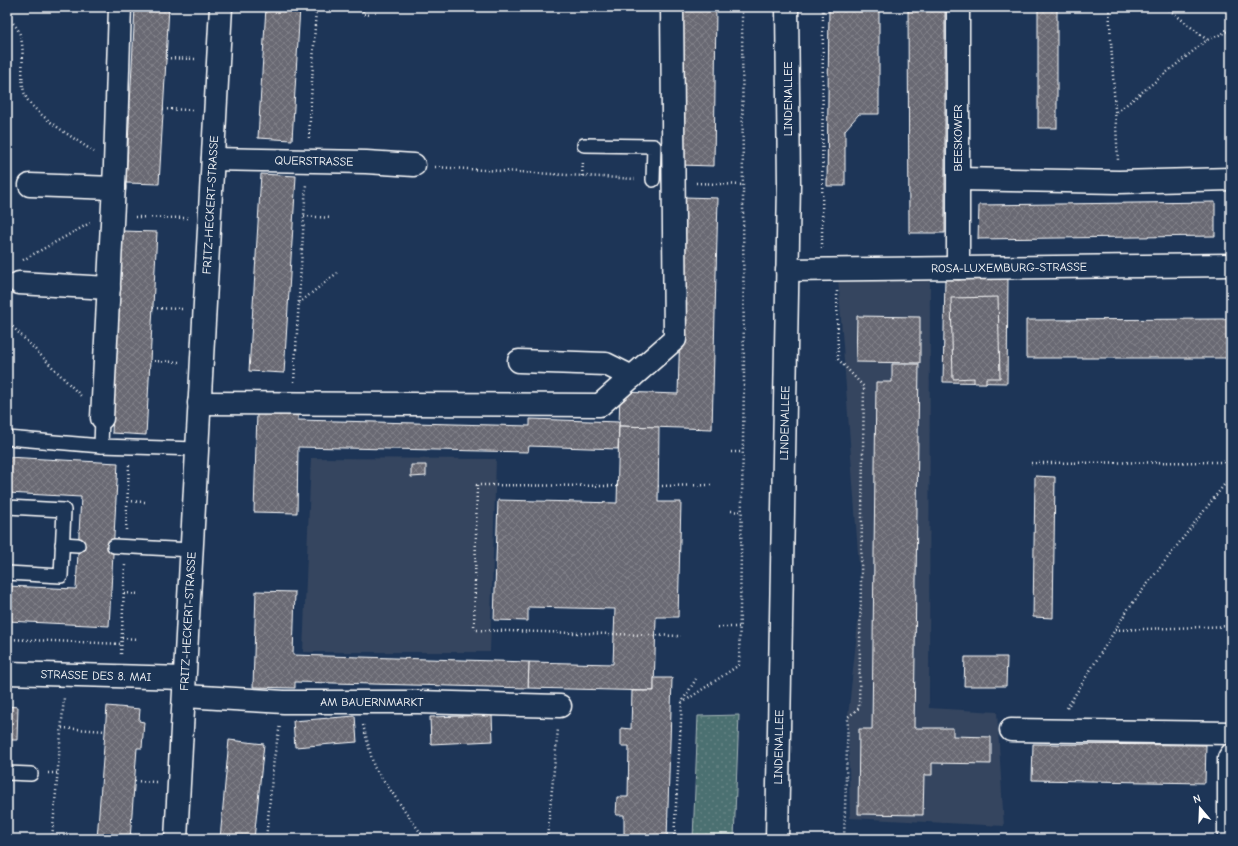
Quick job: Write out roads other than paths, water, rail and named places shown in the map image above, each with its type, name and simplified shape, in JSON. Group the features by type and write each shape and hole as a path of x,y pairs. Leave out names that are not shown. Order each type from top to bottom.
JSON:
{"street":[{"path":"102,418 113,217 120,7"},
{"name":"FRITZ-HECKERT-STRASSE","path":"176,839 221,7"},
{"path":"199,403 600,405 675,339 663,181 672,7"},
{"name":"LINDENALLEE","path":"776,839 789,184 787,7"},
{"name":"BEESKOWER","path":"958,7 958,268"},
{"name":"QUERSTRASSE","path":"213,159 366,162 414,165"},
{"path":"959,180 1119,182 1231,179"},
{"path":"30,185 114,188"},
{"name":"ROSA-LUXEMBURG-STRASSE","path":"787,270 1231,265"},
{"path":"20,283 109,288"},
{"path":"519,361 606,364 632,377"},
{"name":"STRASSE DES 8. MAI","path":"7,673 67,675 184,687"},
{"name":"AM BAUERNMARKT","path":"184,687 284,702 418,702 560,706"},
{"path":"1011,730 1231,733"},
{"path":"1229,839 1229,758 1231,754"}],"lane":[{"path":"584,145 654,146 663,181"},
{"path":"101,446 102,418"},
{"path":"7,438 101,446 197,449"},
{"path":"7,507 64,510 61,576 7,573"},
{"path":"62,544 78,545"},
{"path":"114,546 192,550"},
{"path":"7,773 31,774"}]}
